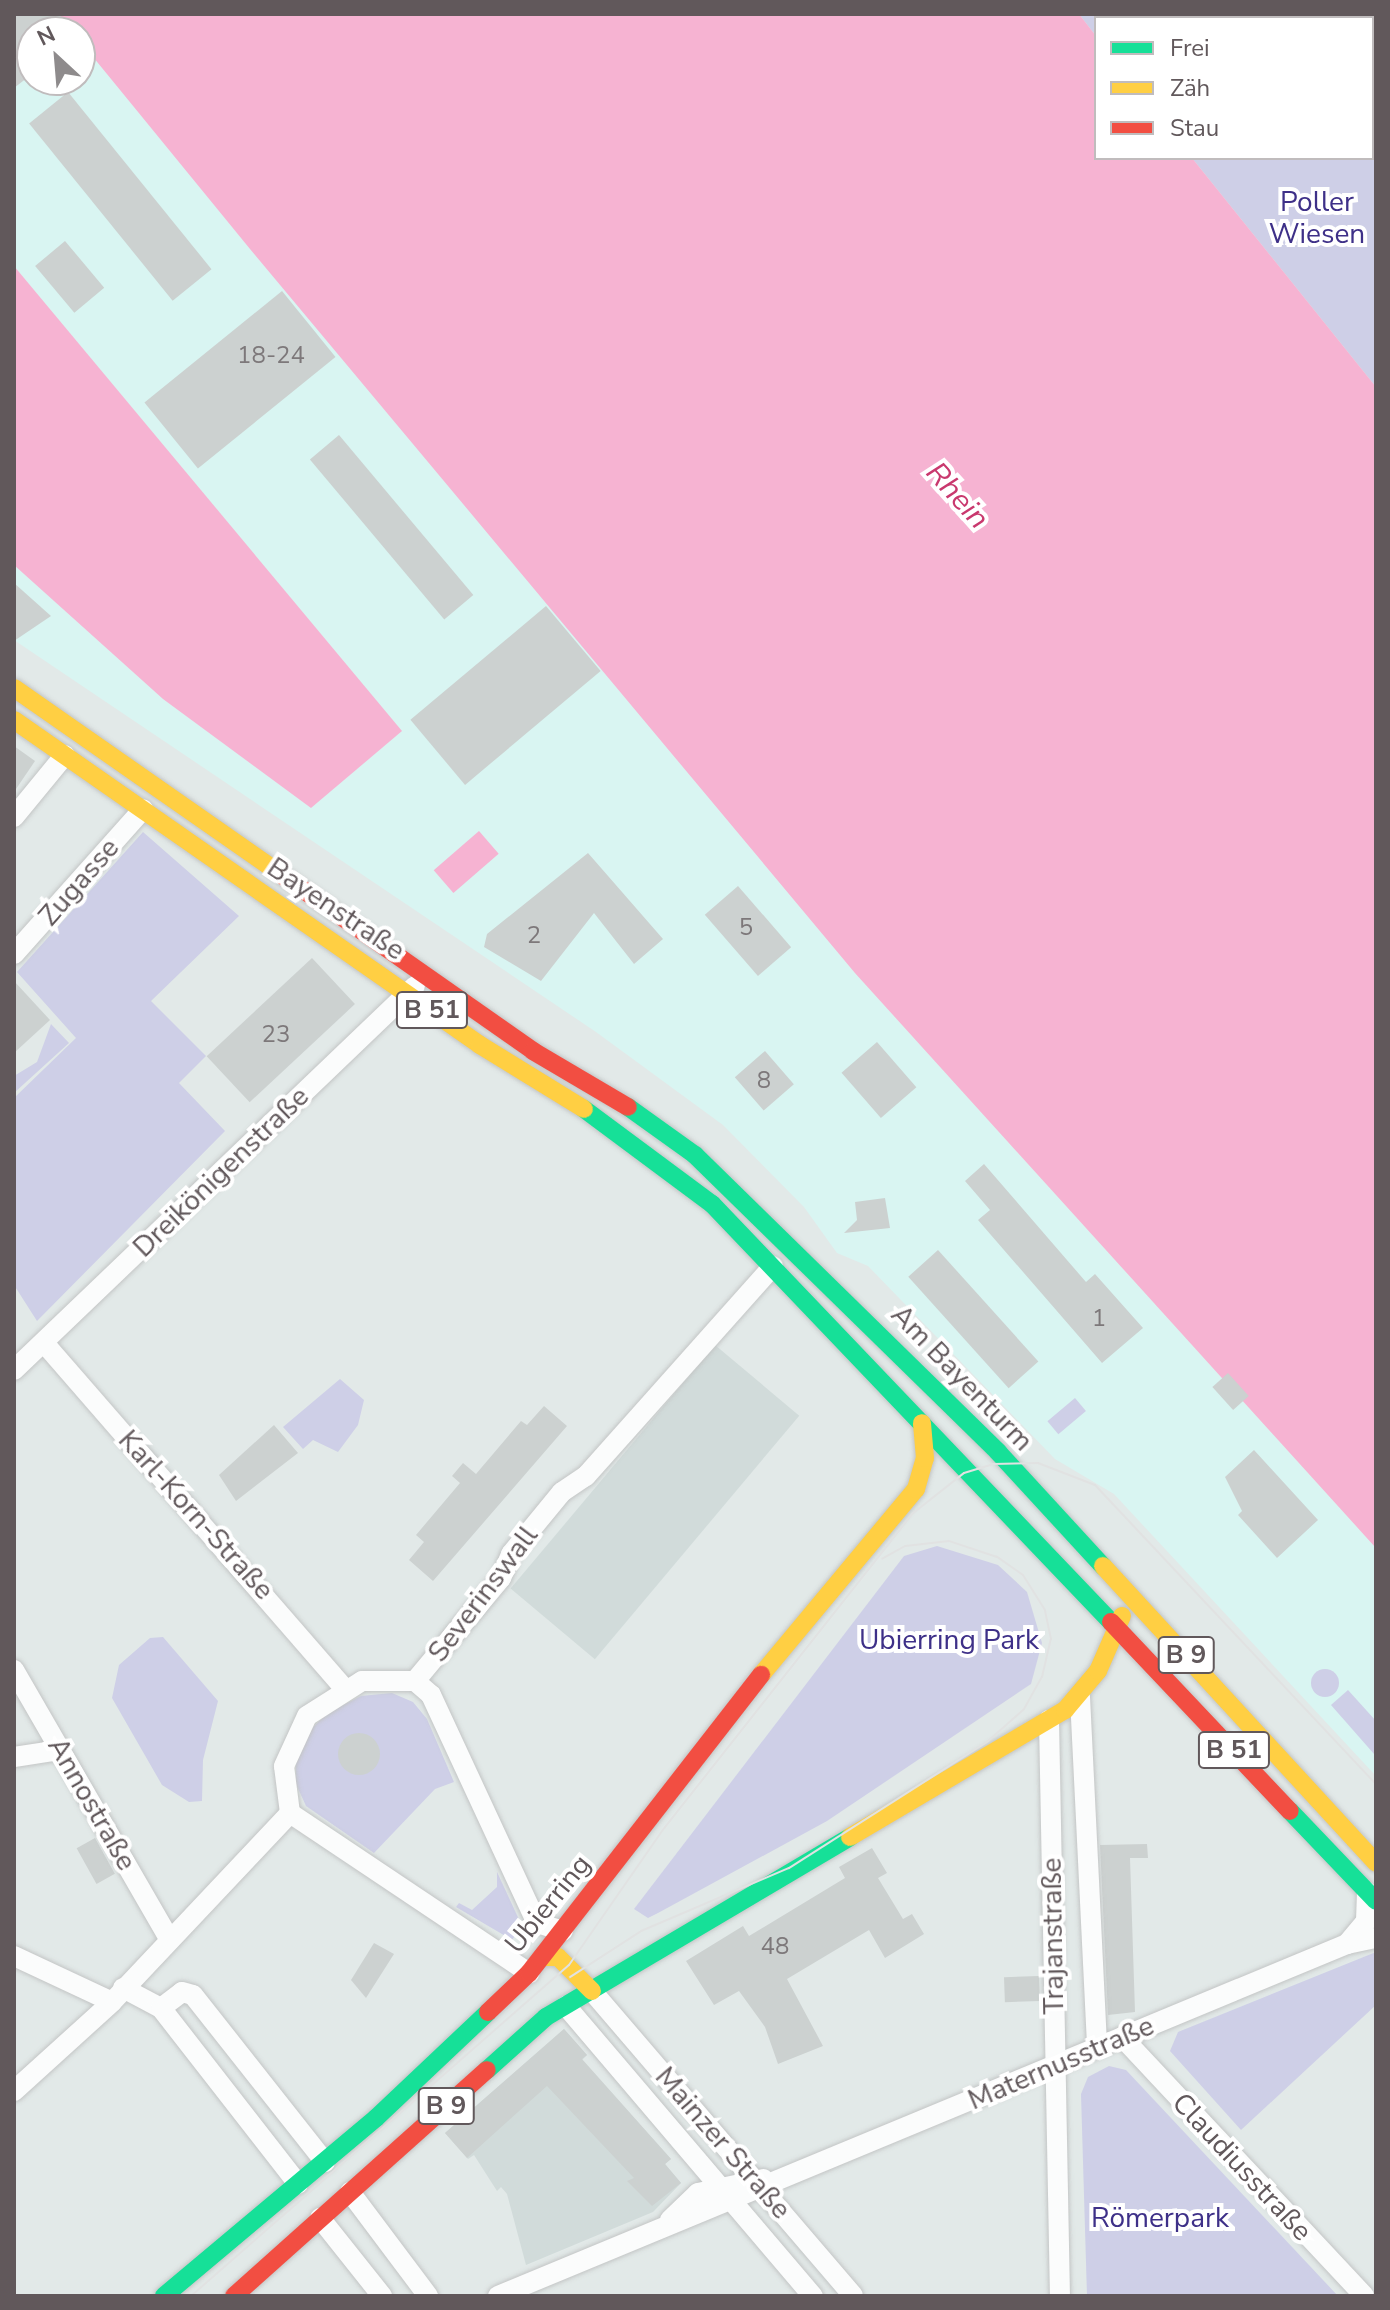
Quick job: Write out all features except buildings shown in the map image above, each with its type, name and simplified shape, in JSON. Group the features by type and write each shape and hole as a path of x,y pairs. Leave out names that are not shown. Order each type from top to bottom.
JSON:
{"main road":[{"name":"Bayenstraße","path":"14,688 425,971 533,1051 650,1121 762,1220"},
{"name":"Bayenstraße","path":"14,720 680,1177 773,1266"},
{"name":"Am Bayenturm","path":"762,1220 841,1294 998,1452 1114,1584"},
{"name":"Am Bayenturm","path":"773,1266 1117,1633"},
{"path":"819,1315 838,1311 841,1294"},
{"path":"922,1423 946,1418 947,1403"},
{"name":"Ubierring","path":"164,2296 325,2162 543,1957 720,1724 916,1489 925,1458 922,1423"},
{"path":"916,1489 944,1480 971,1479 1001,1485 1057,1519"},
{"name":"B 9","path":"1080,1697 1117,1633 1122,1605 1114,1584"},
{"name":"B 9","path":"1114,1584 1376,1863"},
{"name":"B 51","path":"1117,1633 1372,1896"},
{"name":"B 9","path":"234,2296 566,2006 1049,1720 1080,1697 1122,1674 1154,1668"},
{"path":"543,1957 558,1957 592,1991"}],"street":[{"path":"14,817 65,755"},
{"name":"Zugasse","path":"14,954 143,809"},
{"name":"Dreikönigenstraße","path":"14,1370 45,1344 410,993 425,971"},
{"name":"Severinswall","path":"290,1813 284,1766 296,1731 344,1688 380,1676 415,1681 501,1578 511,1554 562,1492 586,1476 773,1266"},
{"name":"Karl-Korn-Straße","path":"45,1344 344,1688"},
{"name":"Annostraße","path":"14,1670 169,1938"},
{"path":"415,1681 431,1695 537,1923 563,1931"},
{"name":"Trajanstraße","path":"1080,1697 1097,2048"},
{"name":"Trajanstraße","path":"1049,1720 1060,2296"},
{"path":"14,1757 60,1750"},
{"path":"14,2091 117,1995 290,1813 529,1973"},
{"path":"1347,1944 1366,1921 1372,1896"},
{"name":"Maternusstraße","path":"498,2296 668,2223 683,2204 763,2181 1056,2066 1347,1944 1376,1938"},
{"path":"14,1956 117,1995 161,2008 298,2184"},
{"name":"Mainzer Straße","path":"592,1991 763,2181 853,2296"},
{"path":"161,2008 182,1992 193,1995 325,2162"},
{"name":"Mainzer Straße","path":"566,2006 813,2296"},
{"name":"Claudiusstraße","path":"1122,2037 1364,2296"},
{"path":"350,2192 428,2296"},
{"path":"320,2218 382,2296"}],"shaded area":[{"path":"14,14 58,14 60,16 16,16 16,96 96,96 96,60 855,973 1376,1548 1376,1776 1114,1494 1055,1459 868,1266 837,1253 804,1207 723,1125 596,1032 14,640"},
{"path":"715,1345 799,1416 595,1659 511,1589"},
{"path":"564,2029 587,2055 582,2060 671,2159 665,2164 681,2183 653,2212 526,2265 507,2194 501,2187 497,2191 474,2155 468,2159 445,2133"}],"green space":[{"name":"Poller Wiesen","path":"1079,14 1376,14 1376,387 1194,160 1374,160 1374,16 1094,16 1094,33"},
{"path":"143,832 239,916 151,1001 206,1056 179,1083 225,1131 37,1321 14,1285 14,1098 76,1038 17,972"},
{"path":"51,1024 69,1043 14,1093 14,1076 37,1062"},
{"path":"340,1379 364,1400 358,1425 338,1452 313,1440 303,1449 283,1427"},
{"path":"1075,1398 1086,1411 1058,1434 1047,1421"},
{"name":"Ubierring Park","path":"937,1546 998,1565 1027,1592 1042,1643 1031,1684 827,1821 648,1918 634,1909 904,1556"},
{"path":"163,1637 218,1701 203,1760 202,1801 189,1802 162,1785 112,1698 119,1665 150,1638"},
{"path":"1325,1669 1335,1673 1339,1683 1335,1693 1325,1697 1315,1693 1311,1683 1315,1673"},
{"path":"1348,1690 1376,1721 1374,1754 1331,1705"},
{"path":"392,1693 413,1702 427,1719 454,1782 435,1789 374,1853 306,1806 296,1784 296,1760 310,1730 328,1713 361,1696"},
{"path":"497,1872 522,1926 512,1940 456,1907 459,1903 472,1910 497,1887"},
{"path":"1376,1952 1376,2005 1241,2130 1170,2051 1178,2032"},
{"name":"Römerpark","path":"1109,2066 1126,2070 1338,2296 1087,2296 1081,2094 1088,2077"}],"water":[{"name":"Rhein","path":"58,14 1079,14 1094,33 1094,160 1194,160 1376,387 1376,1548 855,973 96,61 96,16"},
{"path":"14,266 402,731 311,808 163,699 14,565"},
{"path":"479,831 499,854 453,893 434,870"}],"tram line":[{"path":"191,2296 569,1965 665,1827 912,1514 964,1473 993,1464 1038,1463 1095,1485 1376,1784"},
{"path":"570,1977 641,1931 789,1868 988,1741 1024,1709 1042,1677 1051,1639 1045,1610 1023,1575 997,1557 949,1541 905,1546 882,1559"}],"traffic: fast":[{"path":"628,1107 695,1155 998,1452 1103,1566"},
{"path":"584,1109 712,1204 1111,1622"},
{"path":"1290,1811 1376,1901"},
{"path":"487,2070 546,2017 850,1837"},
{"path":"164,2296 376,2118 488,2012"}],"traffic: slow":[{"path":"14,688 282,875"},
{"path":"14,720 480,1045 584,1109"},
{"path":"761,1675 916,1489 925,1458 922,1423"},
{"path":"1103,1566 1376,1863"},
{"path":"850,1837 1065,1710 1098,1671 1122,1616"},
{"path":"543,1957 558,1957 592,1991"}],"traffic: jam":[{"path":"282,875 533,1051 628,1107"},
{"path":"1111,1622 1290,1811"},
{"path":"488,2012 529,1973 761,1675"},
{"path":"234,2296 487,2070"}]}
